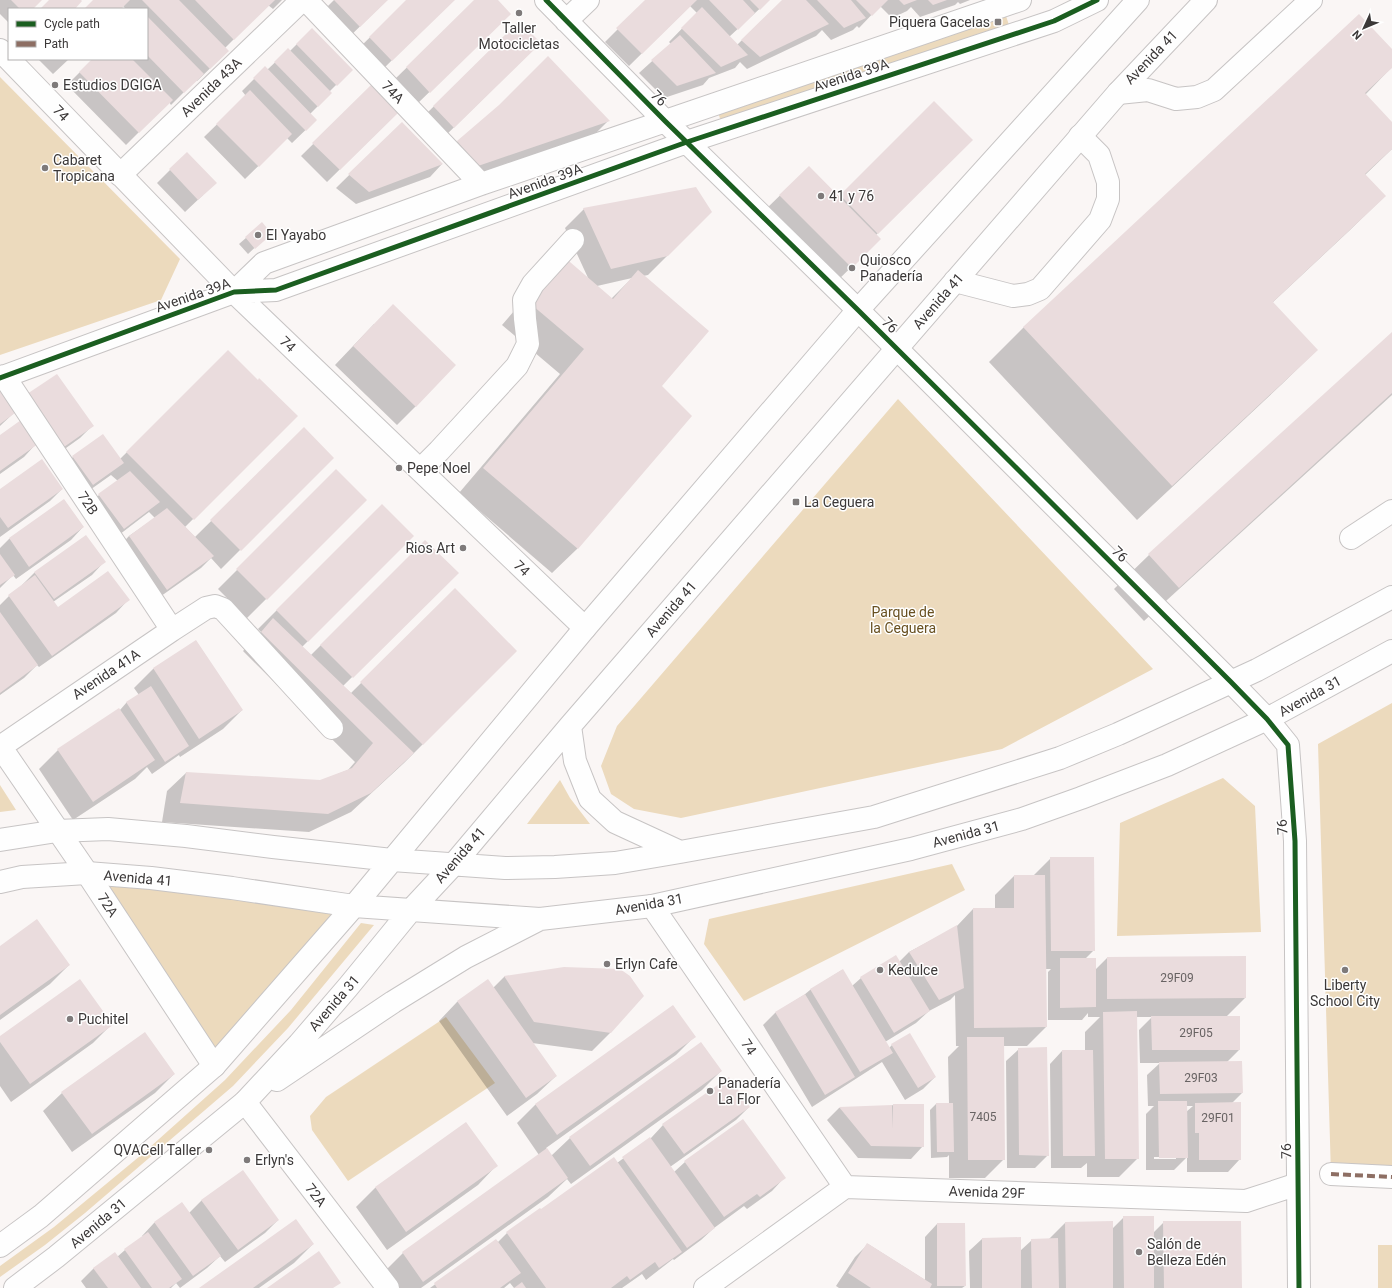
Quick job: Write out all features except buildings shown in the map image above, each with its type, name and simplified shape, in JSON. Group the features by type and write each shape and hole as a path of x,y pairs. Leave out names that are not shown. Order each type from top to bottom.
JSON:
{"main road":[{"name":"Avenida 43A","path":"120,175 302,0"},
{"name":"74A","path":"306,0 481,184"},
{"name":"76","path":"546,0 1231,682 1267,719 1288,745 1295,841 1299,1288"},
{"path":"566,21 588,0"},
{"name":"Avenida 39A","path":"234,292 264,263 481,184 1020,0"},
{"name":"Avenida 39A","path":"2,377 234,292 276,290 688,142 1054,21 1097,0"},
{"path":"0,1246 41,1216 214,1066 354,906 585,628 858,310 1138,0"},
{"name":"Avenida 41","path":"0,882 22,877 87,874 151,878 354,906 411,910 453,865 570,726 1080,136 1118,93 1206,0"},
{"path":"1118,93 1148,90 1176,99 1197,97 1214,90 1311,0"},
{"name":"74","path":"0,50 8,58"},
{"name":"74","path":"10,60 234,292 585,628"},
{"path":"956,280 1012,296 1028,294 1040,289 1100,220 1108,199 1108,182 1099,155 1080,136"},
{"path":"420,470 517,366 528,344 524,300 533,284 573,240"},
{"name":"72B","path":"2,377 172,630"},
{"path":"1351,538 1392,511"},
{"path":"0,840 58,831 108,829 186,836 392,860 453,865 505,868 615,864 874,817 1060,758 1118,734 1257,670 1392,597"},
{"name":"Avenida 41A","path":"0,747 172,630 206,608 215,606 223,609 332,728"},
{"name":"Avenida 31","path":"15,1288 56,1257 245,1102 299,1044 411,910 540,919 652,906 911,849 1022,819 1081,798 1167,764 1267,719 1392,651"},
{"path":"570,726 574,760 590,799 615,822 680,852"},
{"name":"72A","path":"0,747 87,874 214,1066"},
{"name":"74","path":"652,906 845,1188"},
{"path":"245,1102 393,1002 466,957 540,919"},
{"name":"72A","path":"245,1102 388,1288"},
{"path":"1331,1174 1392,1177"},
{"name":"Avenida 29F","path":"845,1188 1246,1201 1298,1184"},
{"path":"705,1288 845,1188"}],"green space":[{"path":"1005,13 1010,28 722,124 717,110"},
{"name":"Cabaret Tropicana","path":"0,77 180,259 161,300 0,355"},
{"name":"Parque de la Ceguera","path":"898,399 1153,669 1002,749 681,818 634,809 611,794 601,766 617,726"},
{"path":"1392,703 1392,1177 1331,1174 1318,744"},
{"path":"1223,778 1255,806 1261,932 1117,936 1120,823"},
{"path":"560,780 570,798 590,824 527,824"},
{"path":"0,785 16,810 0,812"},
{"path":"952,864 965,890 744,1001 704,944 709,919"},
{"path":"87,873 354,906 214,1066"},
{"path":"361,923 374,925 288,1028 233,1086 85,1213 45,1245 0,1277 0,1266 54,1227 140,1156 225,1080 291,1010"},
{"path":"446,1017 495,1083 348,1181 312,1130 310,1116 326,1097"},
{"path":"1378,1245 1392,1245 1392,1288 1378,1288"}],"marked path":[{"path":"1331,1174 1392,1177"}],"cycle path":[{"path":"546,0 665,121 858,310 1231,682 1267,719 1288,745 1295,841 1299,1288"},
{"path":"0,378 234,292 276,290 687,142 1054,21 1097,0"}],"place":[{"name":"Taller Motocicletas","path":"519,13"},
{"name":"Piquera Gacelas","path":"998,22"},
{"name":"Estudios DGIGA","path":"55,85"},
{"name":"Cabaret Tropicana","path":"45,168"},
{"name":"41 y 76","path":"821,196"},
{"name":"El Yayabo","path":"258,235"},
{"name":"Quiosco Panadería","path":"852,268"},
{"name":"Pepe Noel","path":"399,468"},
{"name":"La Ceguera","path":"796,502"},
{"name":"Rios Art","path":"463,548"},
{"name":"Erlyn Cafe","path":"607,964"},
{"name":"Kedulce","path":"880,970"},
{"name":"Liberty School City","path":"1345,970"},
{"name":"Puchitel","path":"70,1019"},
{"name":"Panadería La Flor","path":"710,1091"},
{"name":"QVACell Taller","path":"209,1150"},
{"name":"Erlyn's","path":"247,1160"},
{"name":"Salón de Belleza Edén","path":"1139,1252"}]}
